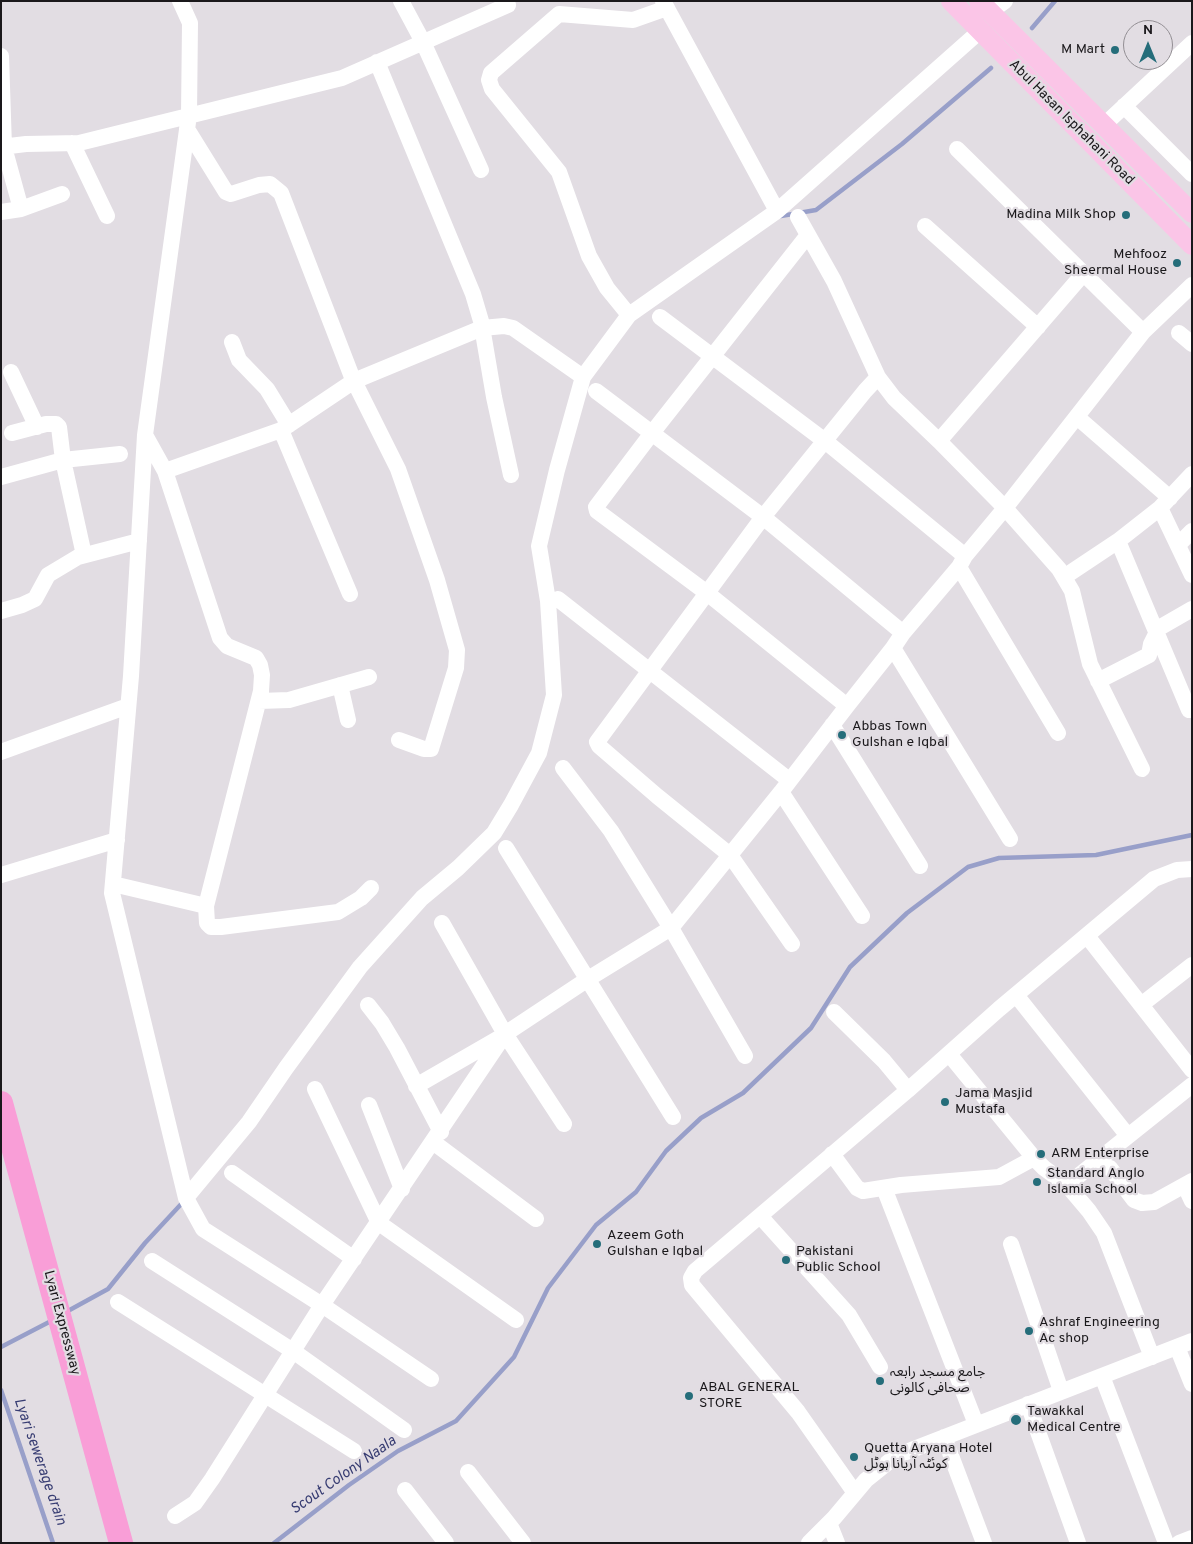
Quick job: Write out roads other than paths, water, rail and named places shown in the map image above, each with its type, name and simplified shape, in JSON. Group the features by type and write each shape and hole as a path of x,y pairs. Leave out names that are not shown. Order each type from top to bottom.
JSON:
{"highway":[{"name":"Lyari Expressway","path":"1,1103 121,1543"}],"main road":[{"name":"Abul Hasan Isphahani Road","path":"950,1 1192,245"},
{"name":"Abul Hasan Isphahani Road","path":"991,5 1104,125 1192,213"}],"street":[{"path":"180,1 190,23 188,122 145,435 128,706 112,893 186,1198 203,1229 322,1305 431,1379"},
{"path":"401,1 481,170"},
{"path":"629,315 607,288 589,256 559,172 492,88 489,80 491,73 560,8 633,20 665,4 777,211"},
{"path":"3,147 26,144 79,143 188,122 242,103 342,78 508,5"},
{"path":"186,1198 249,1122 360,967 422,898 458,868 494,833 539,753 554,695 548,601 539,546 557,470 583,377 629,315 777,211 980,30"},
{"path":"1104,125 1192,42"},
{"path":"1,56 3,147 21,209"},
{"path":"377,62 473,294 482,328 494,397 511,475"},
{"path":"1124,106 1192,174"},
{"path":"188,122 226,192 231,194 259,185 270,184 281,193 354,381 398,469 437,580 457,650 456,668 431,749 424,749 399,740"},
{"path":"72,143 107,216"},
{"path":"958,149 1143,332"},
{"path":"1,212 21,209 62,194"},
{"path":"798,217 834,281 878,377 894,398 1005,508 1059,568 1072,590 1090,664 1142,769"},
{"path":"925,226 1038,327"},
{"path":"808,235 596,507 597,511 707,593 846,706"},
{"path":"939,442 1084,273"},
{"path":"416,1086 505,1034 671,928 1143,332 1192,285"},
{"path":"660,317 825,441 962,561 1058,733"},
{"path":"165,471 285,427 354,381 482,328 504,326 513,328 583,377"},
{"path":"1179,333 1192,344"},
{"path":"232,342 239,360 267,389 285,427 350,594"},
{"path":"11,372 37,427"},
{"path":"792,944 730,855 657,796 599,746 597,742 763,517 878,377"},
{"path":"596,391 763,517 903,633"},
{"path":"1077,417 1165,503 1178,545 1192,575"},
{"path":"12,433 56,424 59,427 63,460 84,555"},
{"path":"145,435 165,471 220,638 227,646 256,658 262,675 259,701 206,906 207,923 211,927 221,927 338,912 361,898 370,888"},
{"path":"1,477 63,460 120,454"},
{"path":"1064,577 1118,541 1165,503 1192,474"},
{"path":"1178,545 1192,531"},
{"path":"1,611 35,599 48,575 78,556 139,541"},
{"path":"1118,541 1156,634 1191,711"},
{"path":"558,599 649,671 785,786 862,916"},
{"path":"1098,681 1149,655 1151,644 1159,628 1192,609"},
{"path":"893,648 1010,839"},
{"path":"259,701 289,700 369,677"},
{"path":"340,685 348,720"},
{"path":"1,752 128,706"},
{"path":"832,725 920,866"},
{"path":"563,768 611,831 671,928 746,1056"},
{"path":"1,876 117,840"},
{"path":"506,848 673,1118"},
{"path":"856,1493 798,1412 692,1285 691,1278 695,1271 1154,879 1177,870 1192,869"},
{"path":"113,884 206,906"},
{"path":"442,923 505,1034 564,1124"},
{"path":"1087,936 1192,1070"},
{"path":"1141,1005 1192,965"},
{"path":"1016,995 1128,1136"},
{"path":"368,1005 392,1040 416,1086 437,1137 536,1219"},
{"path":"834,1012 884,1061 908,1090"},
{"path":"175,1516 195,1503 212,1479 322,1305 505,1034"},
{"path":"949,1054 1034,1158 1044,1168 1067,1184 1089,1210 1104,1233 1152,1357"},
{"path":"1067,1184 1192,1085"},
{"path":"315,1089 379,1223 516,1320"},
{"path":"369,1105 402,1189"},
{"path":"832,1154 857,1188 863,1191 901,1185 999,1177 1034,1158"},
{"path":"1110,1168 1134,1200 1142,1203 1154,1202 1188,1183 1192,1202"},
{"path":"232,1173 354,1259"},
{"path":"884,1188 976,1424"},
{"path":"760,1216 849,1314 880,1367"},
{"path":"1011,1244 1061,1391"},
{"path":"152,1261 293,1352 404,1430"},
{"path":"118,1302 354,1451"},
{"path":"809,1543 866,1480 896,1456 1184,1344 1192,1384"},
{"path":"1102,1376 1166,1543"},
{"path":"1028,1404 1078,1543"},
{"path":"944,1437 984,1543"},
{"path":"468,1472 523,1543"},
{"path":"405,1490 446,1543"},
{"path":"829,1523 837,1543"},
{"path":"1179,1543 1192,1538"}],"waterway":[{"path":"1032,28 1055,1"},
{"path":"781,216 816,210 902,144 991,68"},
{"name":"Scout Colony Naala","path":"274,1543 349,1485 398,1451 456,1421 514,1357 548,1288 596,1225 636,1192 666,1151 701,1118 743,1093 811,1028 850,967 907,913 968,867 999,858 1096,855 1192,835"},
{"path":"66,1312 108,1289 145,1243 184,1201"},
{"path":"1,1347 53,1320"},
{"name":"Lyari sewerage drain","path":"1,1390 53,1543"}],"place":[{"name":"M Mart","path":"1115,50"},
{"name":"Madina Milk Shop","path":"1126,215"},
{"name":"Mehfooz Sheermal House","path":"1177,263"},
{"name":"Abbas Town Gulshan e Iqbal","path":"842,735"},
{"name":"Jama Masjid Mustafa","path":"945,1102"},
{"name":"ARM Enterprise","path":"1041,1154"},
{"name":"Standard Anglo Islamia School","path":"1037,1182"},
{"name":"Azeem Goth Gulshan e Iqbal","path":"597,1244"},
{"name":"Pakistani Public School","path":"786,1260"},
{"name":"Ashraf Engineering Ac shop","path":"1029,1331"},
{"name":"جامع مسجد رابعہ صحافی کالونی","path":"880,1381"},
{"name":"ABAL GENERAL STORE","path":"689,1396"},
{"name":"Tawakkal Medical Centre","path":"1016,1420"},
{"name":"Quetta Aryana Hotel کوئٹہ آریانا ہوٹل","path":"854,1457"}]}
